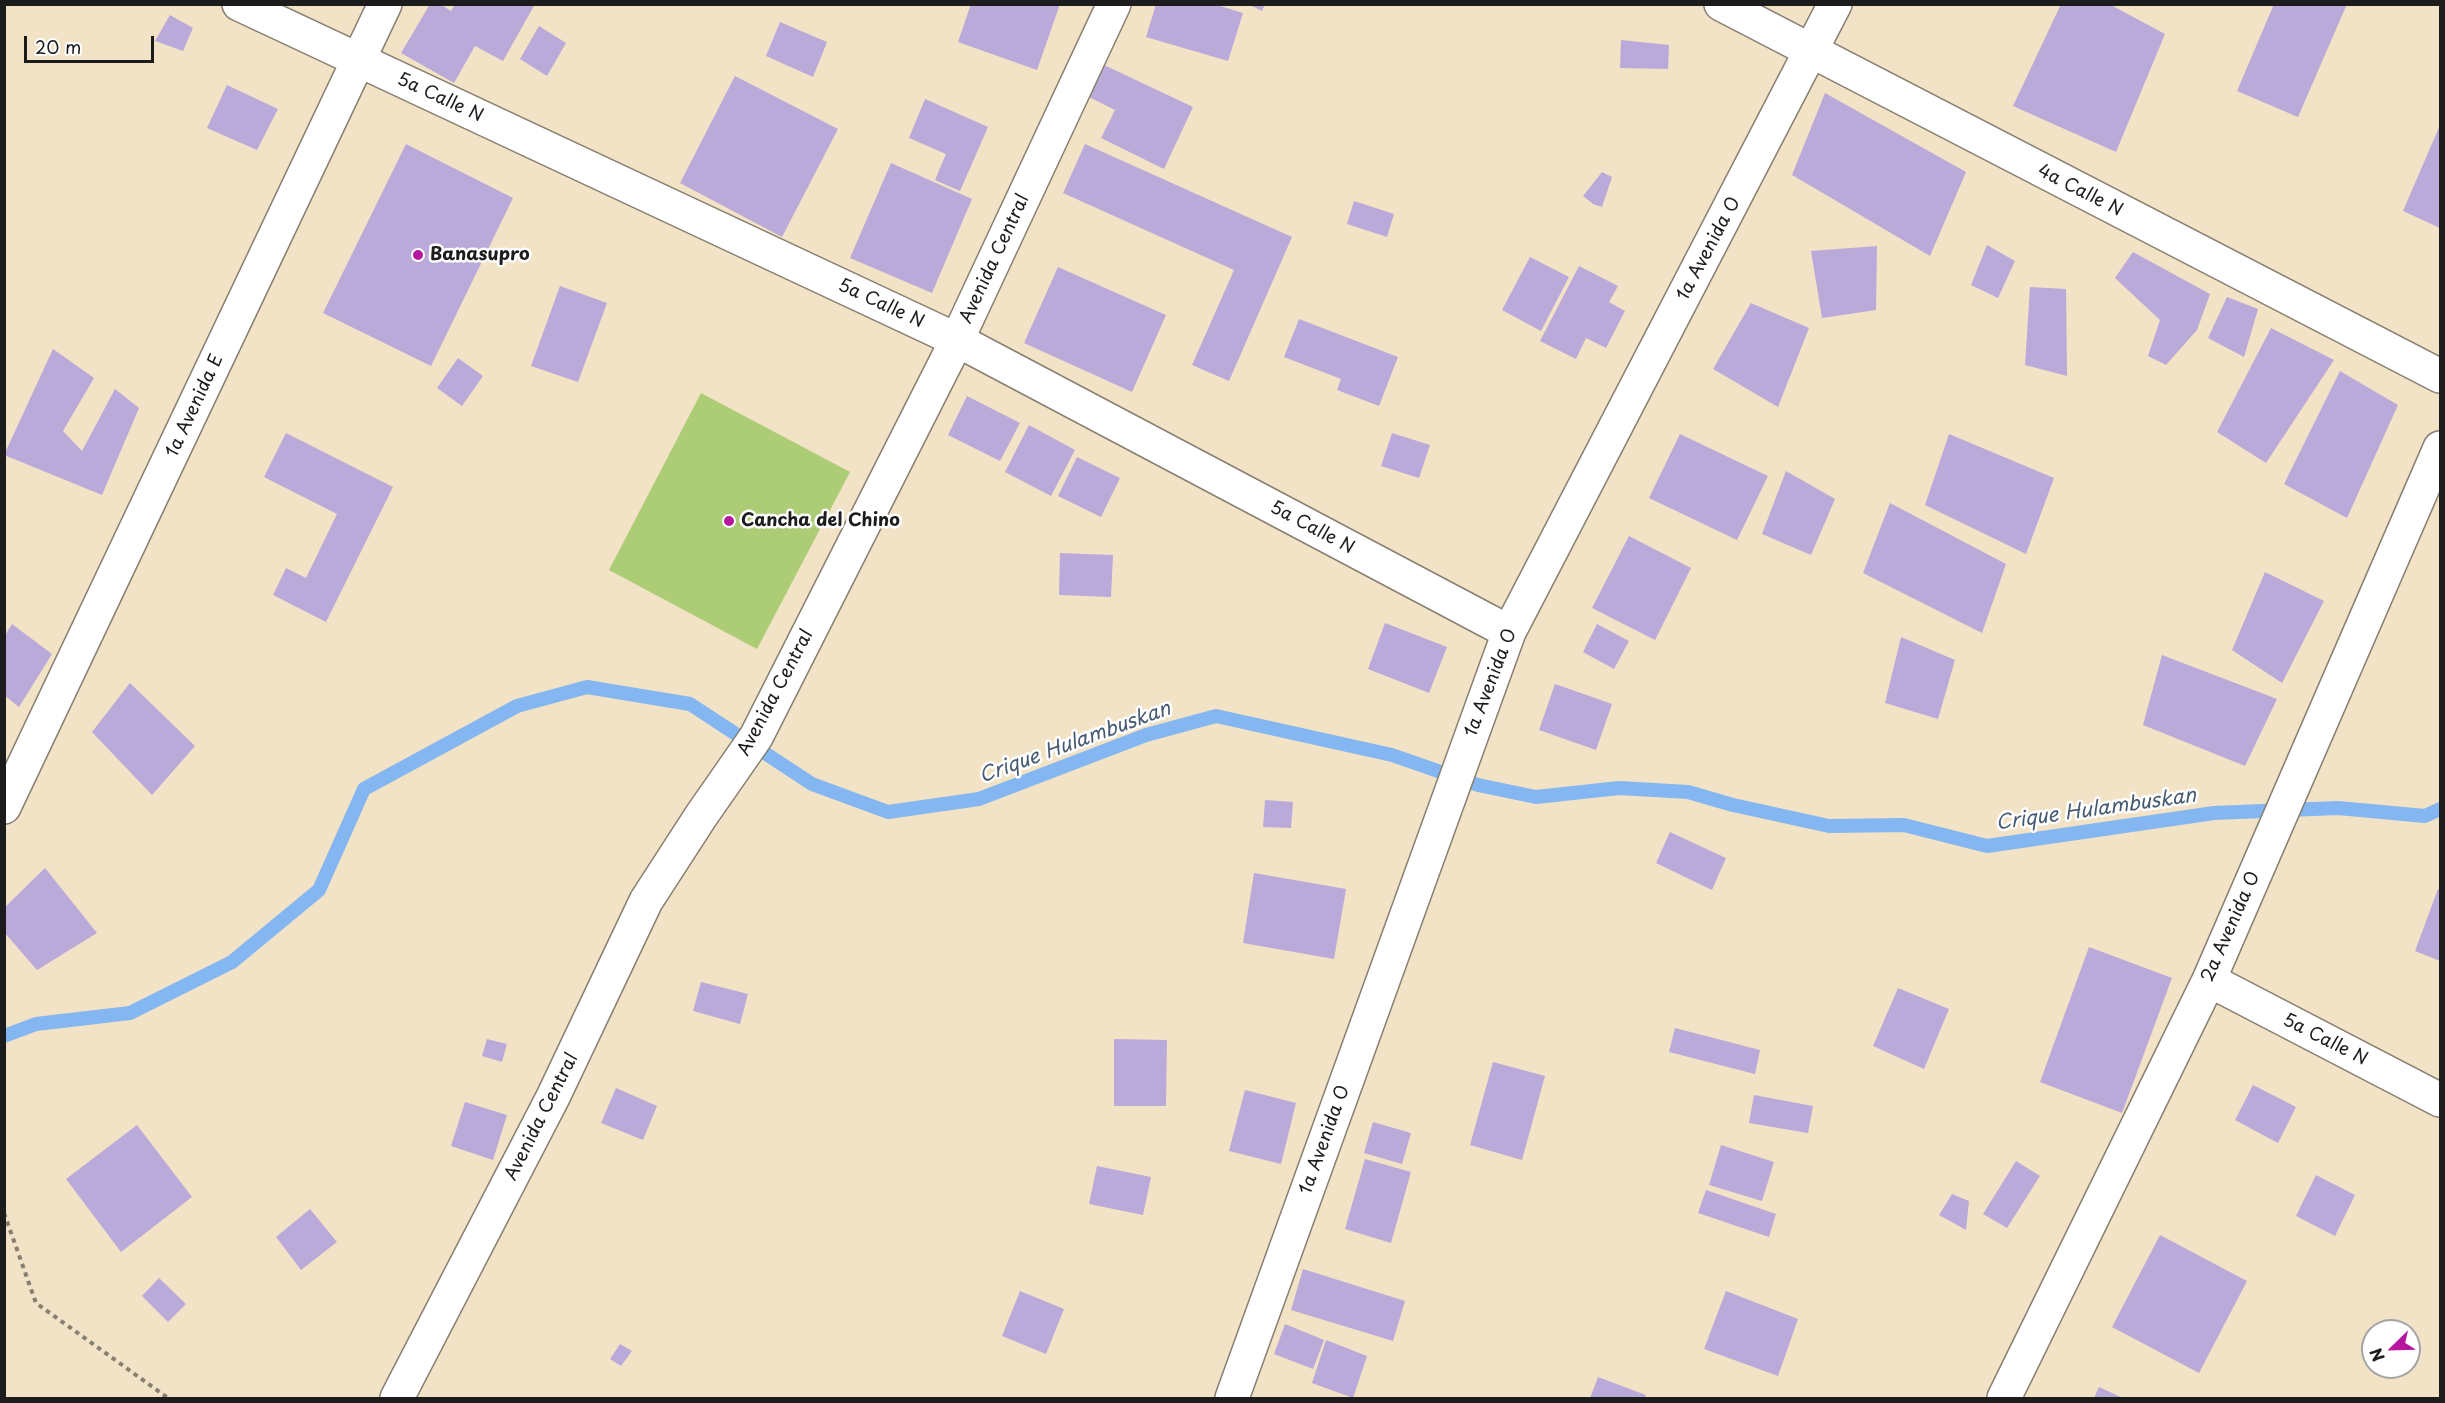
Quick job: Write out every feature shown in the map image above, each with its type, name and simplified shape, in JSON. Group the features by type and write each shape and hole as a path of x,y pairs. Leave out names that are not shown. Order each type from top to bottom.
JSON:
{"street":[{"name":"5a Calle N","path":"239,4 957,340 1509,632"},
{"name":"1a Avenida E","path":"4,807 385,4"},
{"name":"Avenida Central","path":"397,1398 553,1097 646,901 756,737 957,340 1114,4"},
{"name":"4a Calle N","path":"1721,4 2440,376"},
{"name":"1a Avenida O","path":"1232,1398 1509,632 1835,4"},
{"name":"2a Avenida O","path":"2004,1398 2209,980 2440,448"},
{"name":"5a Calle N","path":"2209,980 2440,1100"}],"path":[{"path":"4,1213 36,1303 168,1398"}],"green space":[{"name":"Cancha del Chino","path":"701,393 850,472 757,649 609,570"}],"building":[{"path":"430,4 440,4 451,11 455,4 535,4 503,61 475,46 454,83 401,53"},
{"path":"971,4 1060,4 1037,70 958,42"},
{"path":"1156,4 1214,4 1243,13 1228,61 1146,37"},
{"path":"1248,4 1265,4 1262,11"},
{"path":"2061,4 2109,4 2165,34 2116,152 2013,106"},
{"path":"2274,4 2347,4 2298,117 2237,91"},
{"path":"170,15 193,28 183,51 155,41"},
{"path":"780,22 827,42 813,77 766,56"},
{"path":"539,26 566,43 547,76 520,59"},
{"path":"1621,40 1669,45 1668,69 1620,68"},
{"path":"1102,64 1193,107 1164,169 1101,138 1115,110 1087,96"},
{"path":"735,76 838,129 782,237 680,183"},
{"path":"227,85 278,109 257,150 207,128"},
{"path":"1825,93 1966,172 1930,256 1792,175"},
{"path":"925,99 988,127 960,191 935,180 946,154 909,138"},
{"path":"2440,125 2440,228 2403,211"},
{"name":"Banasupro","path":"406,144 513,198 431,366 323,313"},
{"path":"1085,144 1292,237 1229,381 1192,365 1234,270 1063,193"},
{"path":"891,163 972,199 932,293 850,258"},
{"path":"1602,172 1612,177 1602,207 1593,204 1583,196"},
{"path":"1354,201 1394,214 1387,237 1347,224"},
{"path":"1987,245 2015,261 1998,298 1971,285"},
{"path":"1877,246 1876,310 1822,318 1811,251"},
{"path":"2133,252 2210,294 2197,330 2166,365 2148,356 2160,320 2115,278"},
{"path":"1530,257 1569,277 1541,331 1502,310"},
{"path":"1579,266 1618,286 1609,302 1625,311 1606,348 1586,338 1576,359 1540,341"},
{"path":"1058,267 1166,315 1132,392 1024,343"},
{"path":"560,286 607,303 578,382 531,366"},
{"path":"2030,287 2066,289 2067,376 2025,365"},
{"path":"2227,297 2258,309 2244,357 2208,338"},
{"path":"1751,303 1809,328 1778,407 1713,369"},
{"path":"1299,319 1398,357 1379,406 1337,390 1341,379 1284,357"},
{"path":"2271,328 2334,360 2266,463 2217,432"},
{"path":"53,349 94,378 63,431 82,451 115,389 139,408 102,495 4,455"},
{"path":"458,358 483,376 462,406 437,388"},
{"path":"2340,371 2398,405 2347,518 2284,484"},
{"path":"967,396 1020,423 1000,461 948,435"},
{"path":"1029,425 1075,450 1051,496 1005,472"},
{"path":"286,433 393,487 326,622 273,595 286,568 306,578 337,514 264,477"},
{"path":"1392,433 1430,445 1419,478 1381,466"},
{"path":"1680,434 1768,476 1737,540 1649,498"},
{"path":"1949,434 2054,478 2026,554 1925,505"},
{"path":"1077,457 1120,478 1101,517 1058,496"},
{"path":"1786,471 1835,499 1811,555 1762,534"},
{"path":"1890,503 2006,564 1982,633 1863,573"},
{"path":"1629,536 1691,568 1655,640 1592,608"},
{"path":"1060,553 1113,555 1111,597 1059,595"},
{"path":"2265,572 2324,601 2282,683 2232,650"},
{"path":"1385,623 1447,647 1429,693 1368,669"},
{"path":"12,624 52,654 19,707 4,695 4,637"},
{"path":"1597,624 1629,641 1614,669 1583,652"},
{"path":"1901,637 1955,660 1938,719 1885,703"},
{"path":"2162,655 2277,699 2245,766 2143,725"},
{"path":"130,683 195,746 152,795 92,732"},
{"path":"1555,684 1612,704 1596,750 1539,730"},
{"path":"1265,800 1293,802 1291,828 1263,827"},
{"path":"1670,832 1726,858 1712,890 1656,863"},
{"path":"45,868 97,933 37,970 4,932 4,908"},
{"path":"1254,873 1346,889 1334,959 1243,943"},
{"path":"2438,889 2440,890 2440,961 2415,951"},
{"path":"2089,947 2172,978 2122,1113 2040,1082"},
{"path":"701,982 748,994 740,1024 693,1011"},
{"path":"1898,988 1949,1009 1924,1069 1873,1046"},
{"path":"1675,1028 1760,1050 1755,1074 1669,1052"},
{"path":"487,1039 507,1044 502,1062 482,1056"},
{"path":"1114,1039 1167,1040 1166,1106 1114,1106"},
{"path":"1493,1062 1545,1076 1522,1160 1470,1145"},
{"path":"2253,1085 2296,1107 2278,1143 2235,1120"},
{"path":"616,1088 657,1106 643,1140 601,1123"},
{"path":"1245,1090 1296,1103 1281,1164 1229,1151"},
{"path":"1754,1095 1813,1106 1808,1133 1749,1123"},
{"path":"465,1102 507,1115 493,1160 451,1146"},
{"path":"1373,1122 1411,1133 1402,1164 1364,1153"},
{"path":"137,1125 192,1197 121,1252 66,1179"},
{"path":"1721,1145 1774,1162 1762,1201 1709,1185"},
{"path":"1365,1159 1411,1172 1391,1243 1345,1229"},
{"path":"2016,1161 2040,1176 2007,1228 1983,1214"},
{"path":"1097,1166 1151,1177 1143,1215 1089,1204"},
{"path":"2316,1175 2355,1195 2335,1236 2296,1216"},
{"path":"1706,1190 1776,1214 1769,1237 1698,1213"},
{"path":"1952,1194 1969,1201 1966,1230 1939,1215"},
{"path":"310,1209 337,1242 301,1270 276,1237"},
{"path":"2160,1235 2247,1281 2199,1373 2112,1327"},
{"path":"1303,1269 1405,1301 1393,1341 1291,1310"},
{"path":"159,1278 186,1304 168,1322 142,1296"},
{"path":"1020,1291 1064,1309 1046,1354 1002,1336"},
{"path":"1726,1291 1798,1319 1778,1376 1704,1349"},
{"path":"1285,1324 1324,1340 1313,1369 1274,1354"},
{"path":"1326,1340 1367,1356 1353,1398 1312,1383"},
{"path":"620,1344 632,1351 621,1366 610,1359"},
{"path":"1598,1377 1646,1395 1645,1398 1590,1398"},
{"path":"2099,1387 2123,1398 2094,1398"}],"waterway":[{"name":"Crique Hulambuskan","path":"4,1036 36,1024 130,1013 232,962 319,890 364,789 517,706 587,687 690,704 812,784 888,812 979,799 1146,735 1216,716 1392,755 1478,785 1536,797 1619,788 1688,792 1733,805 1829,826 1904,825 1987,846 2214,813 2338,808 2425,816 2440,809"}],"place":[{"name":"Banasupro","path":"418,255"},
{"name":"Cancha del Chino","path":"729,521"}]}
